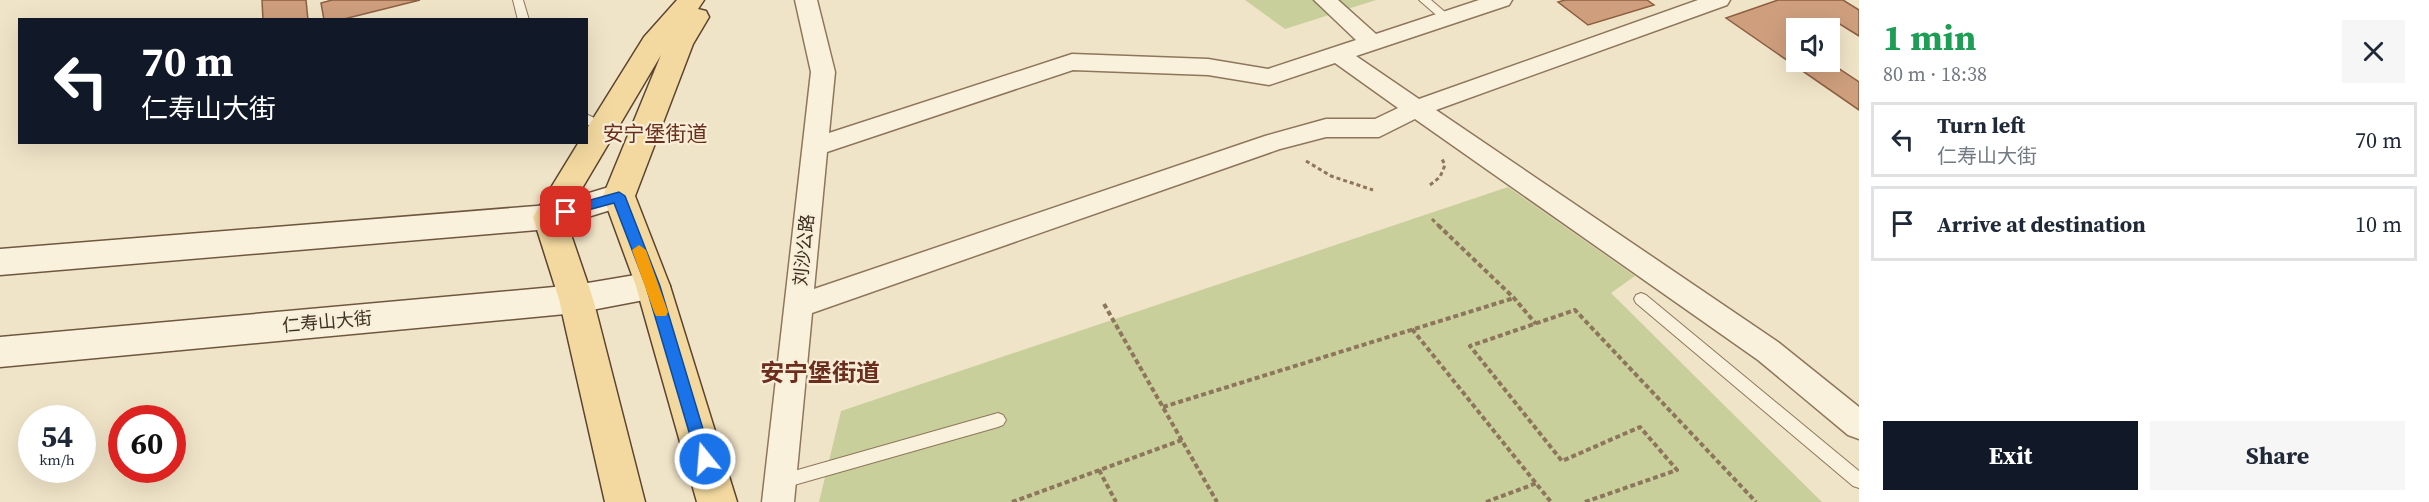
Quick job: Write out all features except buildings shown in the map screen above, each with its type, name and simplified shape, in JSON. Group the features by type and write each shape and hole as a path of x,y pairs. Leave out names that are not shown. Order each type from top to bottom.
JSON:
{"main road":[{"path":"588,137 595,123 654,43 691,0"},
{"path":"708,0 679,44 619,196 653,286 717,502"},
{"path":"585,144 549,217 576,299 625,502"},
{"path":"0,262 549,217 619,196"},
{"name":"仁寿山大街","path":"0,352 576,299 653,286"}],"street":[{"name":"刘沙公路","path":"779,492 823,72 806,0"},
{"path":"1325,0 1372,43"},
{"path":"817,146 1072,62 1208,67 1269,77 1501,0"},
{"path":"798,306 1274,142 1326,128 1379,128 1415,109 1719,0"},
{"path":"1337,54 1768,351 1859,424"}],"lane":[{"path":"518,0 523,18"},
{"path":"1424,0 1446,18"},
{"path":"1641,299 1859,481"},
{"path":"779,492 998,420"}],"path":[{"path":"1274,142 1330,176 1373,190"},
{"path":"1432,219 1514,298 1536,324"},
{"path":"1163,407 1514,298"},
{"path":"1104,304 1217,502"},
{"path":"1585,502 1677,470 1640,427 1562,461 1470,346 1575,310 1756,502"},
{"path":"1412,329 1551,502"},
{"path":"1012,502 1182,440"},
{"path":"1099,470 1116,502"},
{"path":"1488,502 1537,483"}],"green space":[{"path":"1245,0 1376,0 1285,29"},
{"path":"1508,187 1635,276 1611,293 1822,502 819,502 841,411"}],"slow traffic":[{"path":"639,250 661,312"}],"district":[{"name":"安宁堡街道","path":"655,134"},
{"name":"安宁堡街道","path":"820,373"}],"route":[{"path":"566,212 619,196 653,286 705,459"}]}
